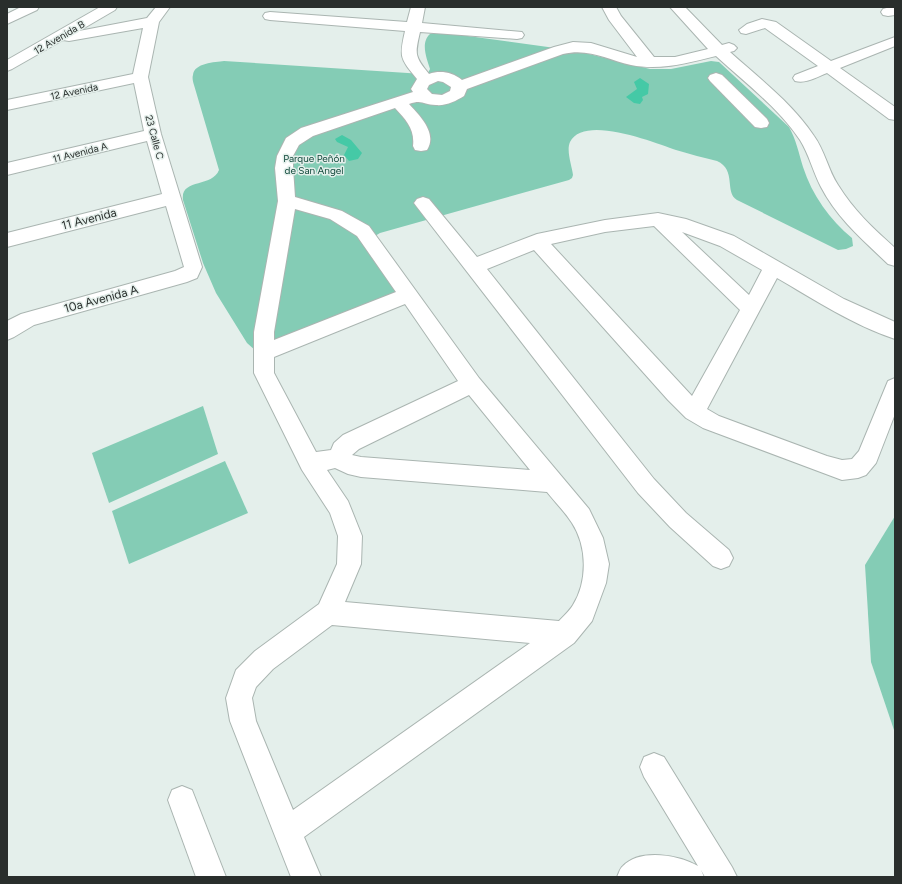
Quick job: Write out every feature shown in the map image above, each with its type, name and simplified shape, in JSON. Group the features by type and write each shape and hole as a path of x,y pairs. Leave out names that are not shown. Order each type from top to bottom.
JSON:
{"street":[{"path":"7,20 32,7"},
{"name":"12 Avenida B","path":"7,66 110,7"},
{"name":"23 Calle C","path":"163,7 152,22 140,77 153,134 193,267"},
{"path":"418,7 420,27"},
{"path":"306,877 243,721 239,698 245,678 264,660 328,613 349,564 350,536 340,508 310,462 264,373 264,332 287,202 284,168 285,156 292,142 307,132 398,102 428,84 446,77 456,83 458,93 451,98 440,101 429,99 428,84 410,62 408,50 430,7"},
{"path":"609,7 614,17 649,61"},
{"path":"677,7 718,50 817,126 826,142 835,168 853,198 868,217 895,243"},
{"path":"696,7 699,14 735,47 784,101 808,139 829,186 852,218 895,259"},
{"path":"270,16 517,35"},
{"path":"52,40 152,22"},
{"path":"746,30 767,23 895,114"},
{"path":"801,78 895,41"},
{"path":"456,83 559,50 573,47 591,48 632,61 675,62 718,50 735,47"},
{"name":"12 Avenida","path":"7,105 140,77"},
{"path":"716,78 761,123"},
{"path":"746,108 784,101"},
{"path":"398,102 421,129 423,138 420,146"},
{"name":"11 Avenida A","path":"7,170 153,134"},
{"name":"11 Avenida","path":"7,240 172,198"},
{"path":"287,202 327,211 351,222 363,231 472,384 581,516 591,538 597,564 594,583 583,612 565,634 287,832"},
{"path":"423,203 646,486 678,520 721,558"},
{"path":"474,266 537,242 605,226 658,219 680,224 727,241 856,314 895,331"},
{"path":"658,219 750,308"},
{"path":"537,242 675,394 694,412 711,422 826,466 842,470 858,468 868,456 895,387"},
{"name":"10a Avenida A","path":"7,332 16,325 28,319 180,277 190,273 193,267"},
{"path":"694,412 773,268"},
{"path":"263,353 408,295"},
{"path":"338,458 342,450 351,442 472,384"},
{"path":"310,462 338,458 348,464 361,467 552,482"},
{"path":"328,613 565,634"},
{"path":"654,767 722,877"},
{"path":"182,800 211,877"},
{"path":"632,877 641,871 685,873 689,877"}],"green space":[{"name":"Parque Peñón de San Angel","path":"430,34 453,34 577,51 650,69 671,69 711,61 719,62 789,127 811,187 829,215 852,238 853,246 838,250 737,200 731,192 727,170 717,161 676,150 637,137 604,130 590,130 578,134 570,142 569,154 573,175 569,180 380,233 375,236 402,292 256,351 247,343 216,293 203,263 183,200 183,193 186,189 210,179 215,176 219,170 193,83 194,71 206,64 224,61 423,74 428,73 430,69 425,51 425,42"},
{"path":"203,406 218,454 109,503 92,453"},
{"path":"225,461 248,513 129,564 112,511"},
{"path":"895,516 895,733 871,662 865,565"}],"shaded area":[{"path":"640,78 649,84 648,94 642,97 643,100 640,104 634,103 626,97 637,89 634,82"},
{"path":"342,135 351,140 362,153 358,159 349,161 344,155 348,147 337,142 335,139"}]}
